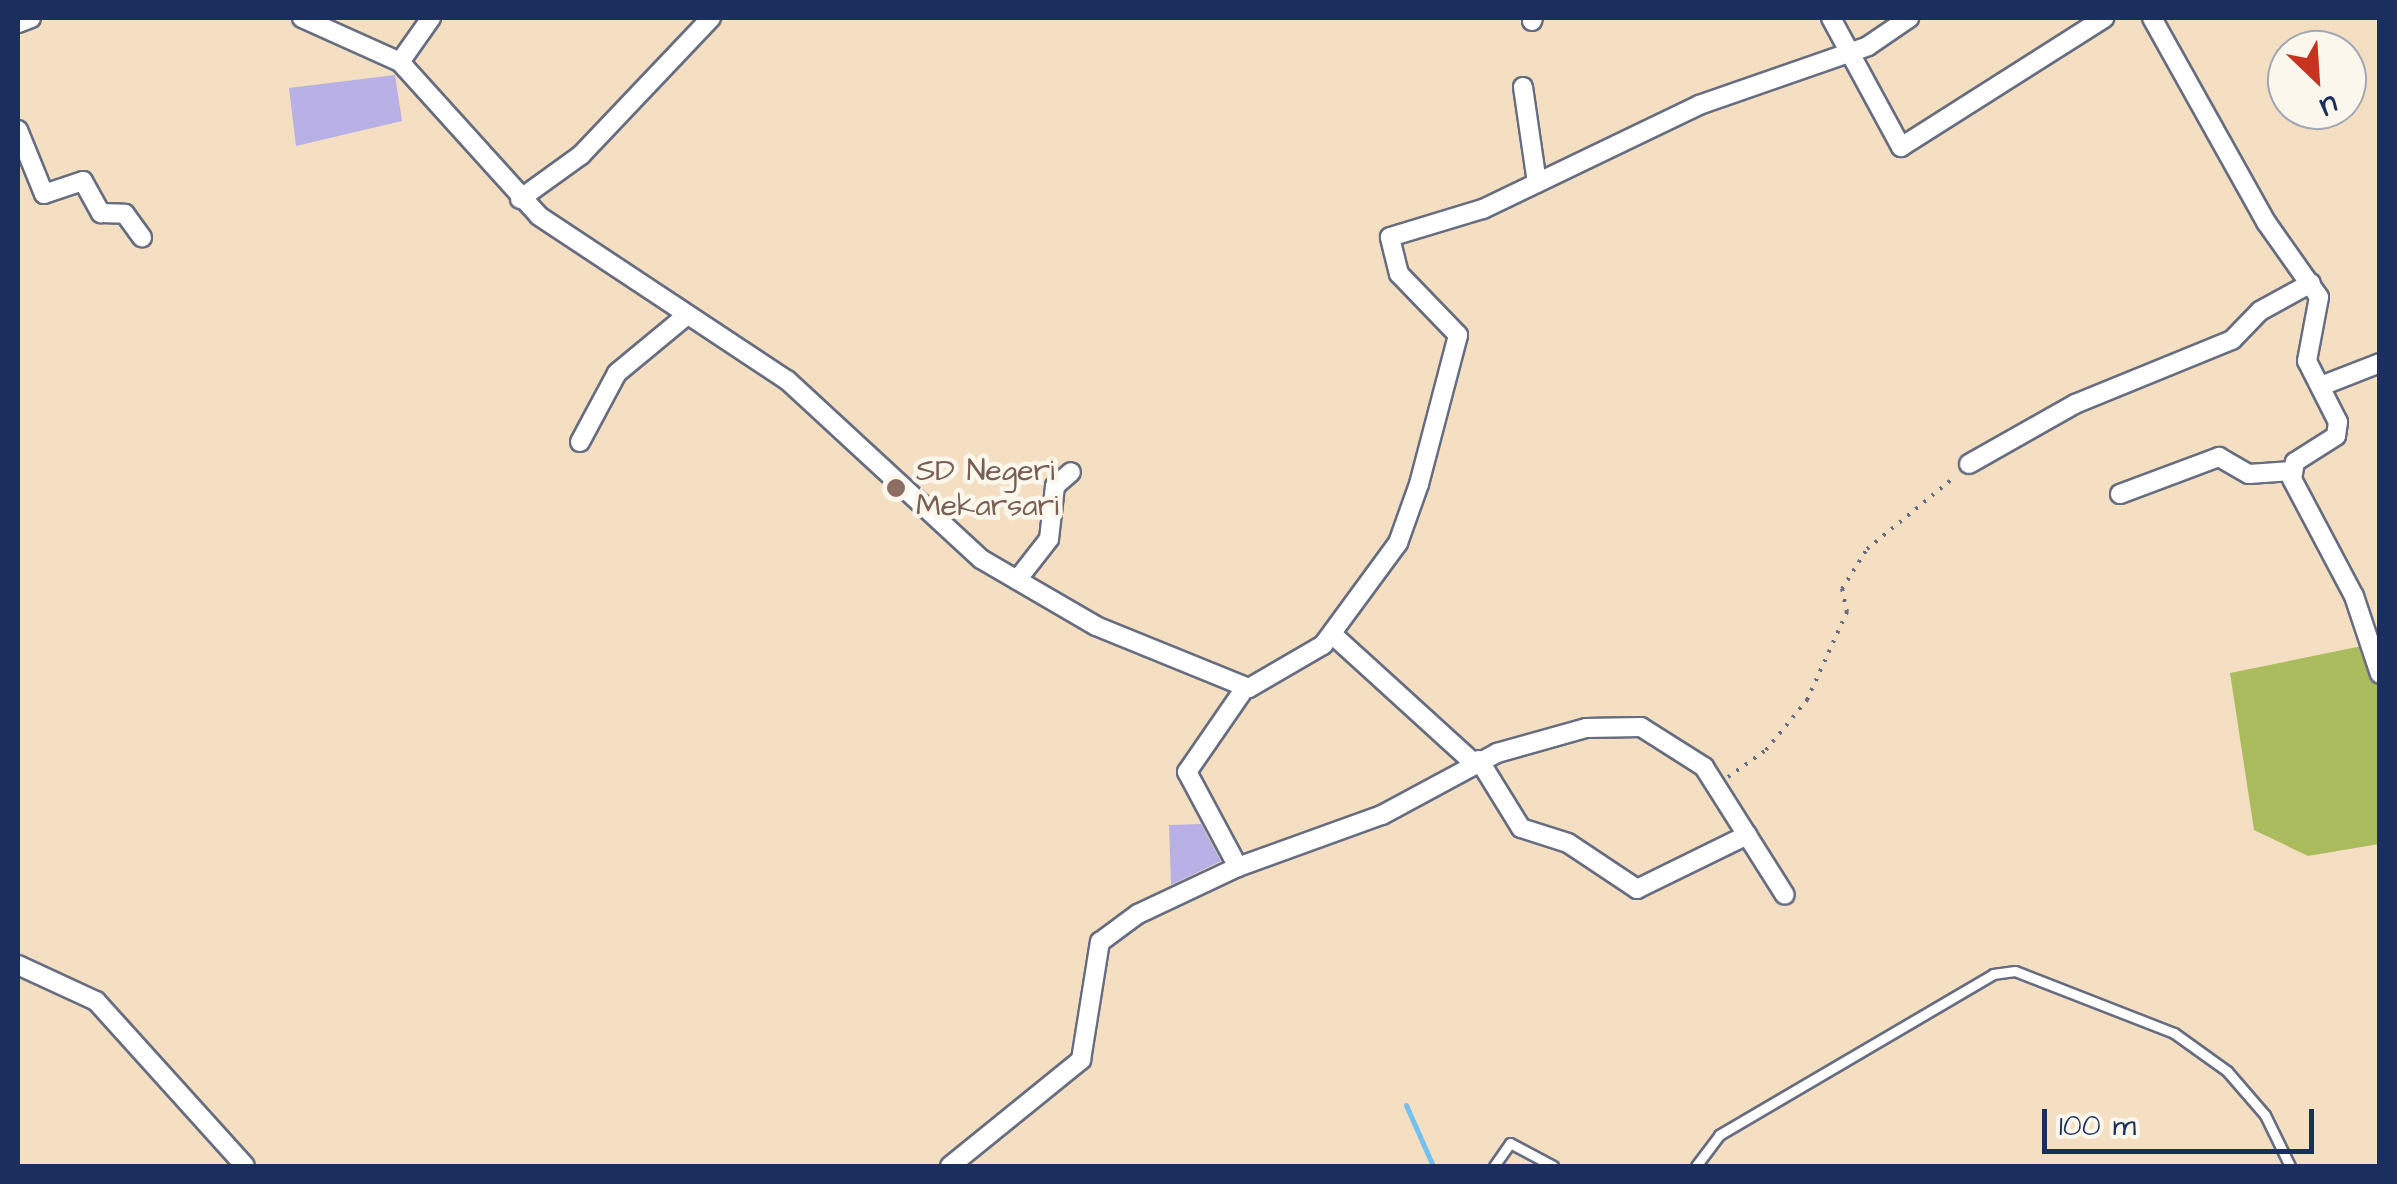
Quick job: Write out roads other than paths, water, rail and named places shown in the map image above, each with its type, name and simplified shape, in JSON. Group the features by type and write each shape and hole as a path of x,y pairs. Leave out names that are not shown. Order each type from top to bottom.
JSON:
{"street":[{"path":"18,23 31,18"},
{"path":"302,18 400,62 520,199 686,316 786,380 959,541 1096,626 1245,688"},
{"path":"400,62 431,18"},
{"path":"520,199 582,154 710,18"},
{"path":"1832,18 1845,53 1901,147 2104,18"},
{"path":"1238,868 1187,772 1245,688 1308,658 1332,634 1398,543 1458,335 1399,274 1390,238 1537,183 1699,105 1845,53 1909,18"},
{"path":"2120,494 2219,457 2249,474 2292,470 2336,436 2321,386 2307,361 2324,310 2311,283 2266,222 2152,18"},
{"path":"1523,88 1537,183"},
{"path":"18,130 44,194 82,182 102,213 124,214 142,237"},
{"path":"1969,464 2074,404 2232,340 2260,310 2311,283"},
{"path":"580,442 616,374 686,316"},
{"path":"2321,386 2380,363"},
{"path":"2292,470 2354,596 2380,674"},
{"path":"1017,580 1049,539 1055,486 1071,472"},
{"path":"1332,634 1476,762 1521,828 1568,844 1637,889 1747,835"},
{"path":"950,1166 1081,1060 1100,942 1138,914 1238,868 1382,815 1476,762 1586,728 1641,727 1682,745 1716,786 1784,895"},
{"path":"18,965 96,1001 246,1166"}],"lane":[{"path":"1696,1166 1719,1135 1993,974 2015,972 2174,1033 2227,1072 2265,1116 2290,1166"},
{"path":"1494,1166 1510,1144 1553,1166"}],"waterway":[{"path":"1406,1105 1433,1166"}],"place":[{"name":"SD Negeri Mekarsari","path":"896,488"}]}
